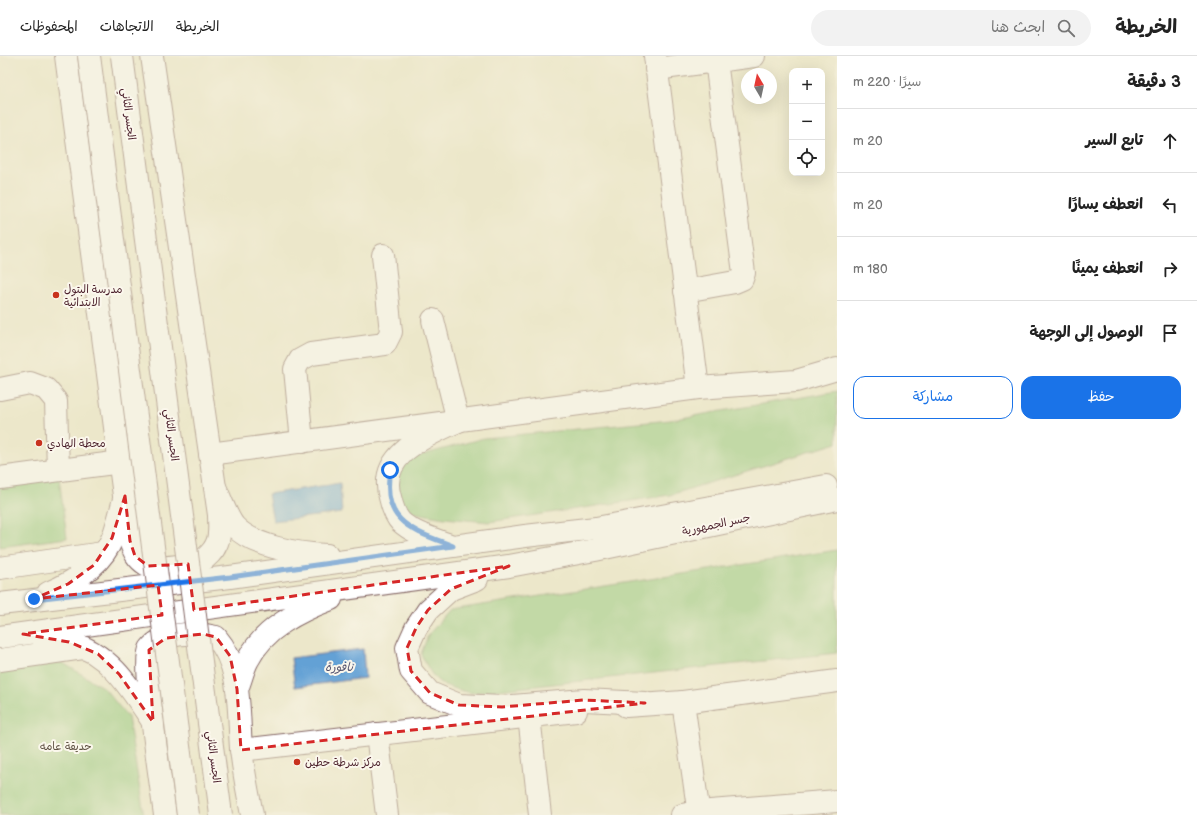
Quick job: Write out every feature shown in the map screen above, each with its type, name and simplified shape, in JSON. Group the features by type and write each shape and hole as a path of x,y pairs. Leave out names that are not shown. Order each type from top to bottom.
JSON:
{"main road":[{"path":"66,56 121,462 130,541 135,556 148,566 165,567 201,561 216,546 219,528 215,487 152,56"},
{"path":"90,56 188,815"},
{"name":"الجسر الثاني","path":"122,56 221,815"},
{"path":"698,388 655,63 716,62 754,56"},
{"path":"685,291 735,282 742,279 744,273 716,62"},
{"path":"302,442 294,369 300,360 311,354 385,344 390,332 383,255"},
{"path":"433,320 458,421"},
{"path":"210,454 698,388 796,381 837,369"},
{"path":"0,389 30,383 46,389 56,401 58,470"},
{"path":"453,546 419,533 401,522 393,510 387,487 390,470 397,458 409,447 458,421"},
{"path":"0,478 121,462"},
{"name":"جسر الجمهورية","path":"374,557 596,528 837,484"},
{"path":"215,487 234,526 248,537 280,549 309,554 374,557"},
{"path":"34,599 68,584 94,564 112,538 125,496"},
{"name":"جسر الجمهورية","path":"509,566 595,550 837,499"},
{"path":"0,568 103,553"},
{"path":"0,604 230,577 374,557"},
{"path":"0,637 509,566"},
{"path":"509,566 451,589 428,610 416,628 407,648 411,671 430,693 460,705 502,707 584,700 645,704"},
{"path":"237,689 248,659 264,638 280,623 326,600 356,588"},
{"path":"23,634 69,642 98,654 119,674 153,722"},
{"path":"166,815 153,722 148,663 150,650 157,642 166,638 203,634 216,637 230,656 237,689 241,750 252,815"},
{"path":"0,660 83,648"},
{"path":"241,750 529,716 645,704 683,702 837,681"},
{"path":"683,702 693,814 837,801"},
{"path":"529,716 540,815"},
{"path":"377,734 387,815"}],"highlighted area":[{"path":"125,496 130,541 135,556 148,566 188,564 194,610 509,566 451,589 428,610 416,628 407,648 411,671 430,693 459,705 502,707 584,700 645,703 241,750 237,689 230,656 216,637 203,634 166,638 149,650 153,722 119,674 98,654 69,642 23,634 162,615 158,585 34,599 68,584 94,565 112,538"}],"green space":[{"path":"837,391 837,443 670,495 489,522 444,518 404,511 393,476 403,460 484,438 670,420"},
{"path":"58,470 67,538 0,547 0,479"},
{"path":"837,550 837,653 471,693 439,682 430,672 421,654 428,635 450,610"},
{"name":"حديقة عامه","path":"52,661 63,663 104,688 128,717 144,815 0,815 0,667"}],"water":[{"path":"340,483 342,513 273,521 268,494"},
{"name":"نافورة","path":"363,649 365,678 295,687 291,658"}],"place":[{"name":"مدرسة البتول الابتدائية","path":"56,295"},
{"name":"محطة الهادي","path":"39,443"},
{"name":"مركز شرطة حطين","path":"297,762"}],"route":[{"path":"34,599 230,577 453,546 419,533 401,522 393,510 387,487 390,470"}]}
